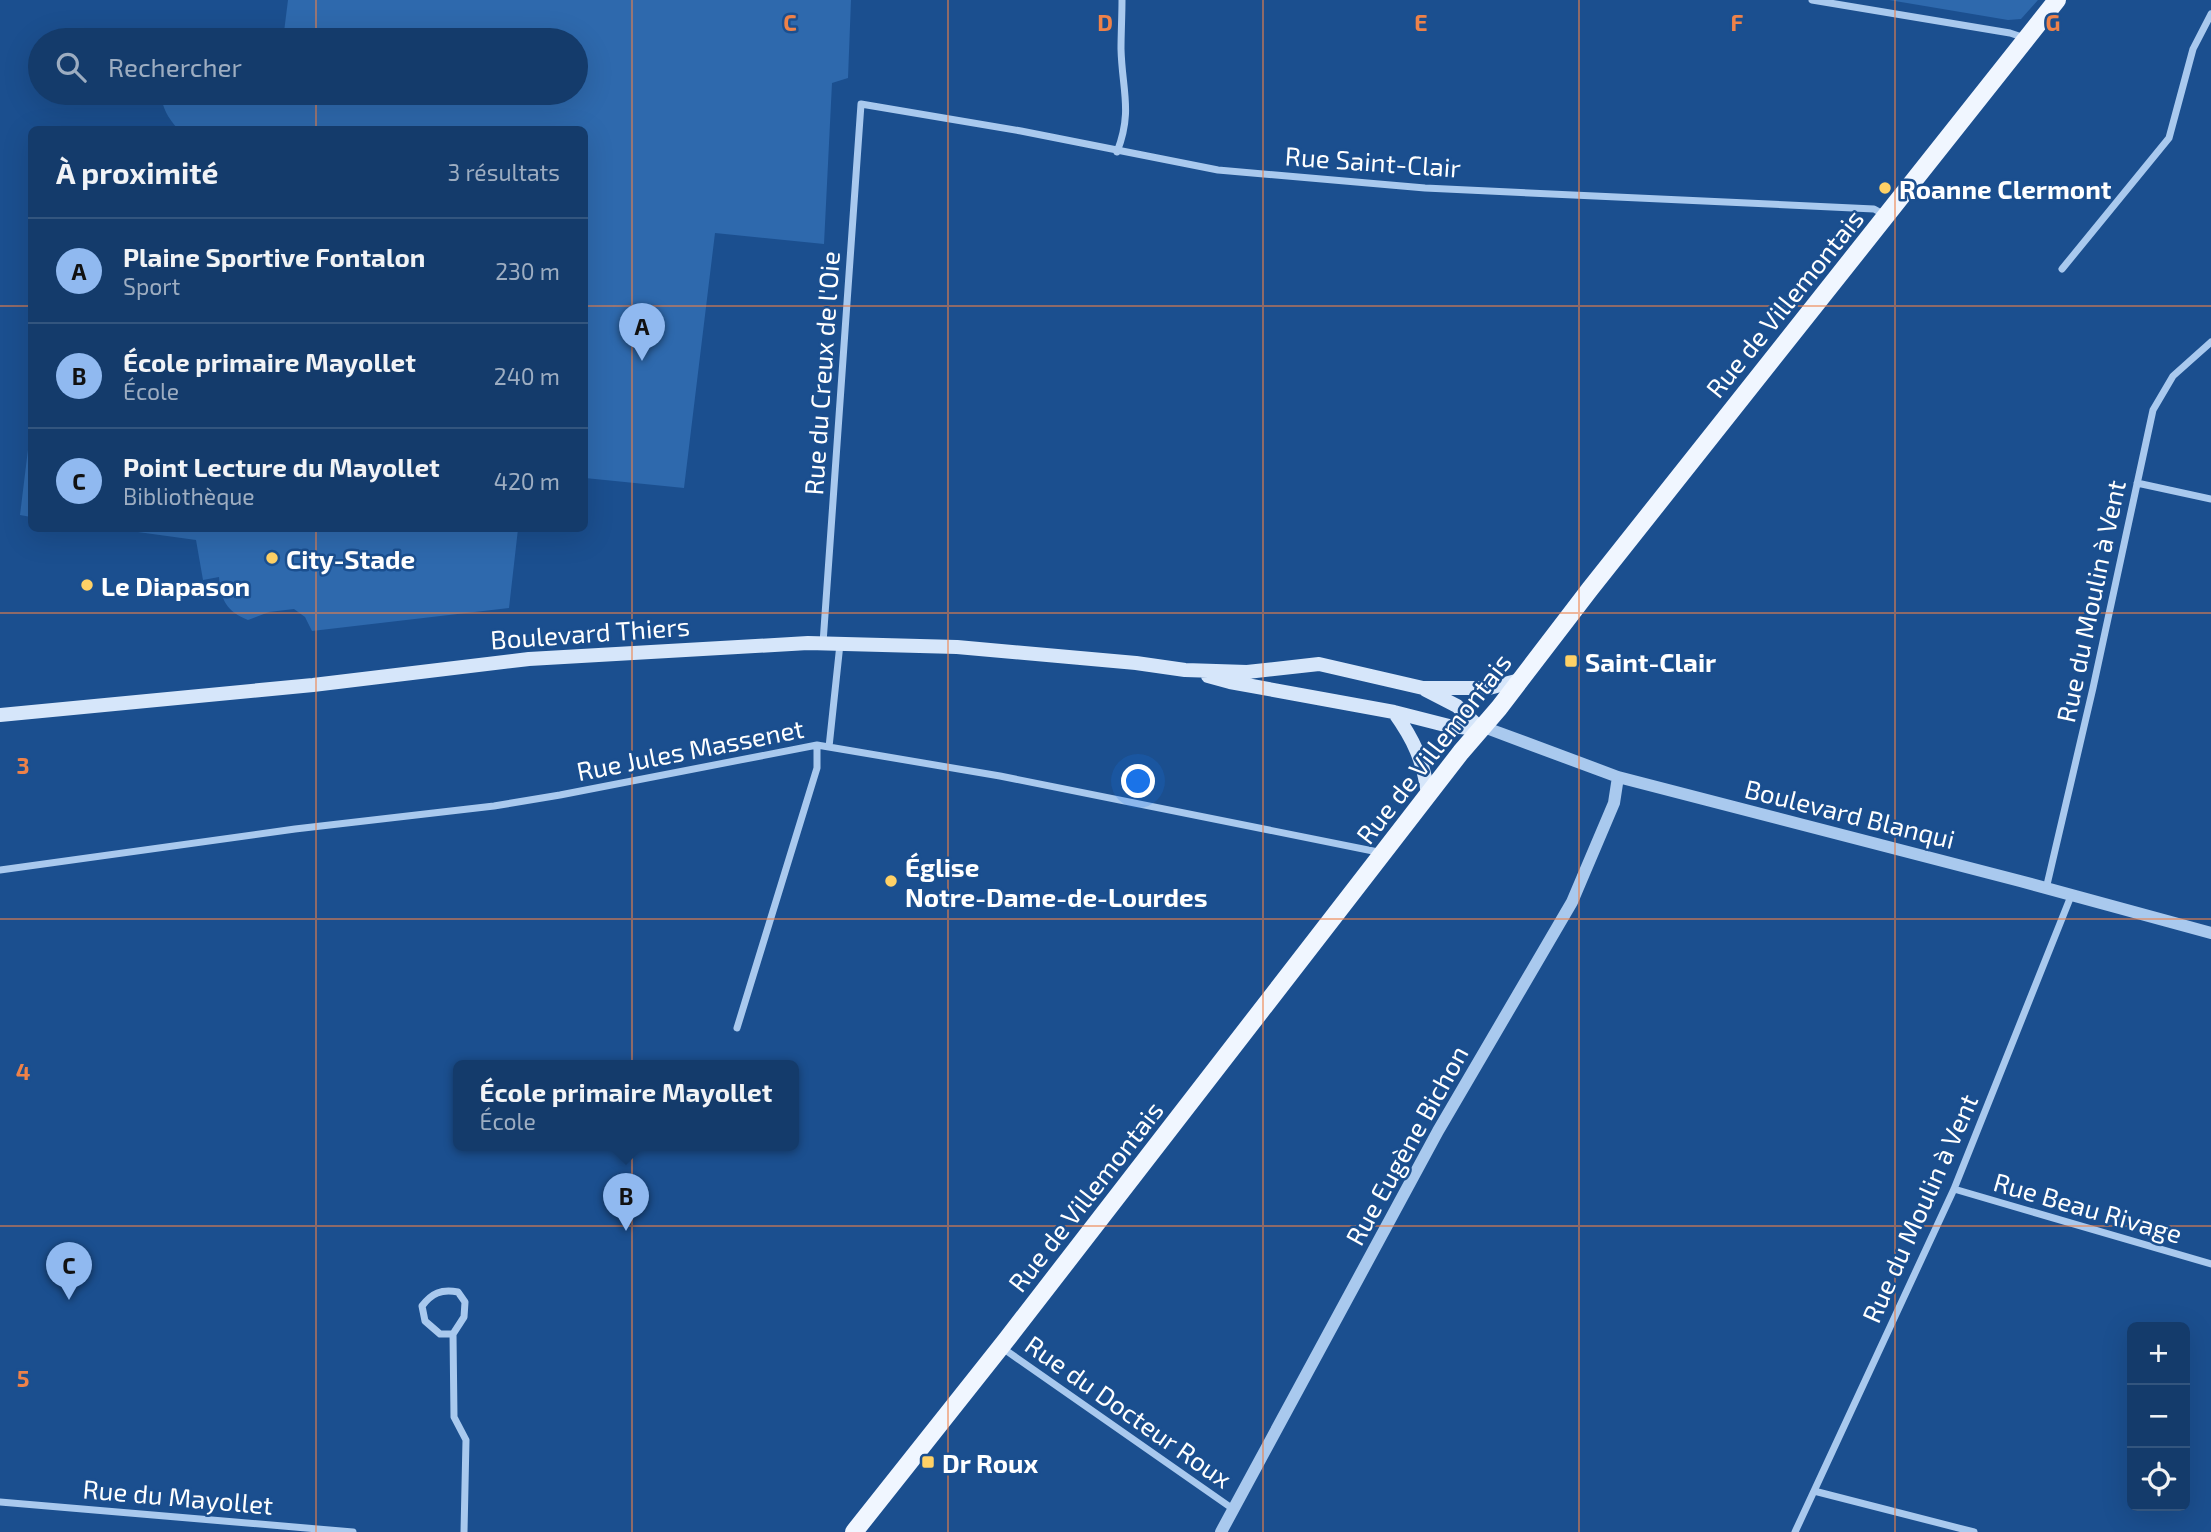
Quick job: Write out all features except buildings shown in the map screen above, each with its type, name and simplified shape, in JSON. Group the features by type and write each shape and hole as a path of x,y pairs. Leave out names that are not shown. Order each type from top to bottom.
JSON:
{"main road":[{"name":"Rue de Villemontais","path":"855,1532 1428,794 2057,0"},
{"name":"Boulevard Thiers","path":"0,715 313,685 528,659 840,644 957,647 1136,663 1185,670 1230,682 1394,712 1449,726 1481,729"},
{"name":"Boulevard Thiers","path":"1185,670 1247,671 1319,664 1423,688 1489,688 1520,680"},
{"name":"Boulevard Thiers","path":"1423,688 1457,706 1481,729"},
{"path":"1394,712 1417,748 1424,767 1428,794"}],"street":[{"path":"1117,152 1123,138 1127,110 1121,51 1122,0"},
{"path":"1812,0 2027,38"},
{"path":"2062,269 2169,138 2193,50 2211,14"},
{"name":"Rue Saint-Clair","path":"861,104 1021,131 1218,170 1425,188 1874,209 1887,216"},
{"name":"Rue du Creux de l'Oie","path":"823,644 861,104"},
{"name":"Rue du Moulin à Vent","path":"2046,889 2153,410 2173,376 2211,342"},
{"path":"2137,483 2211,499"},
{"path":"829,747 840,644"},
{"name":"Boulevard Blanqui","path":"1481,729 1489,729 1618,777 2007,877 2211,933"},
{"path":"737,1028 817,768 817,745"},
{"name":"Rue Jules Massenet","path":"0,870 295,829 521,802 817,745 1000,775 1383,853"},
{"name":"Rue Eugène Bichon","path":"1221,1532 1438,1130 1572,902 1614,803 1618,777"},
{"name":"Rue du Moulin à Vent","path":"1796,1532 1954,1189 2071,896"},
{"name":"Rue Beau Rivage","path":"1954,1189 2211,1264"},
{"path":"453,1334 440,1334 425,1321 422,1306 431,1295 445,1290 458,1292 465,1302 464,1317 453,1334 454,1417 466,1440 464,1532"},
{"name":"Rue du Docteur Roux","path":"1000,1347 1233,1509"},
{"path":"1814,1491 1974,1532"},
{"name":"Rue du Mayollet","path":"0,1502 352,1532"}],"shaded area":[{"path":"288,0 851,0 848,78 832,83 824,244 715,233 684,488 588,478 588,126 175,126 164,105 588,105 588,28 284,28"},
{"path":"1889,0 2038,0 2021,19 2008,20"},
{"path":"28,450 28,516 20,515"},
{"path":"138,532 518,532 509,608 312,631 305,617 294,609 269,612 248,620 234,613 223,598 219,577 203,580 196,540"}],"place":[{"name":"Roanne Clermont","path":"1885,188"},
{"name":"Plaine Sportive Fontalon","path":"642,361"},
{"name":"City-Stade","path":"272,558"},
{"name":"Le Diapason","path":"87,585"},
{"name":"Saint-Clair","path":"1571,661"},
{"name":"Église Notre-Dame-de-Lourdes","path":"891,881"},
{"name":"École primaire Mayollet","path":"626,1231"},
{"name":"Point Lecture du Mayollet","path":"69,1300"},
{"name":"Dr Roux","path":"928,1462"}]}
